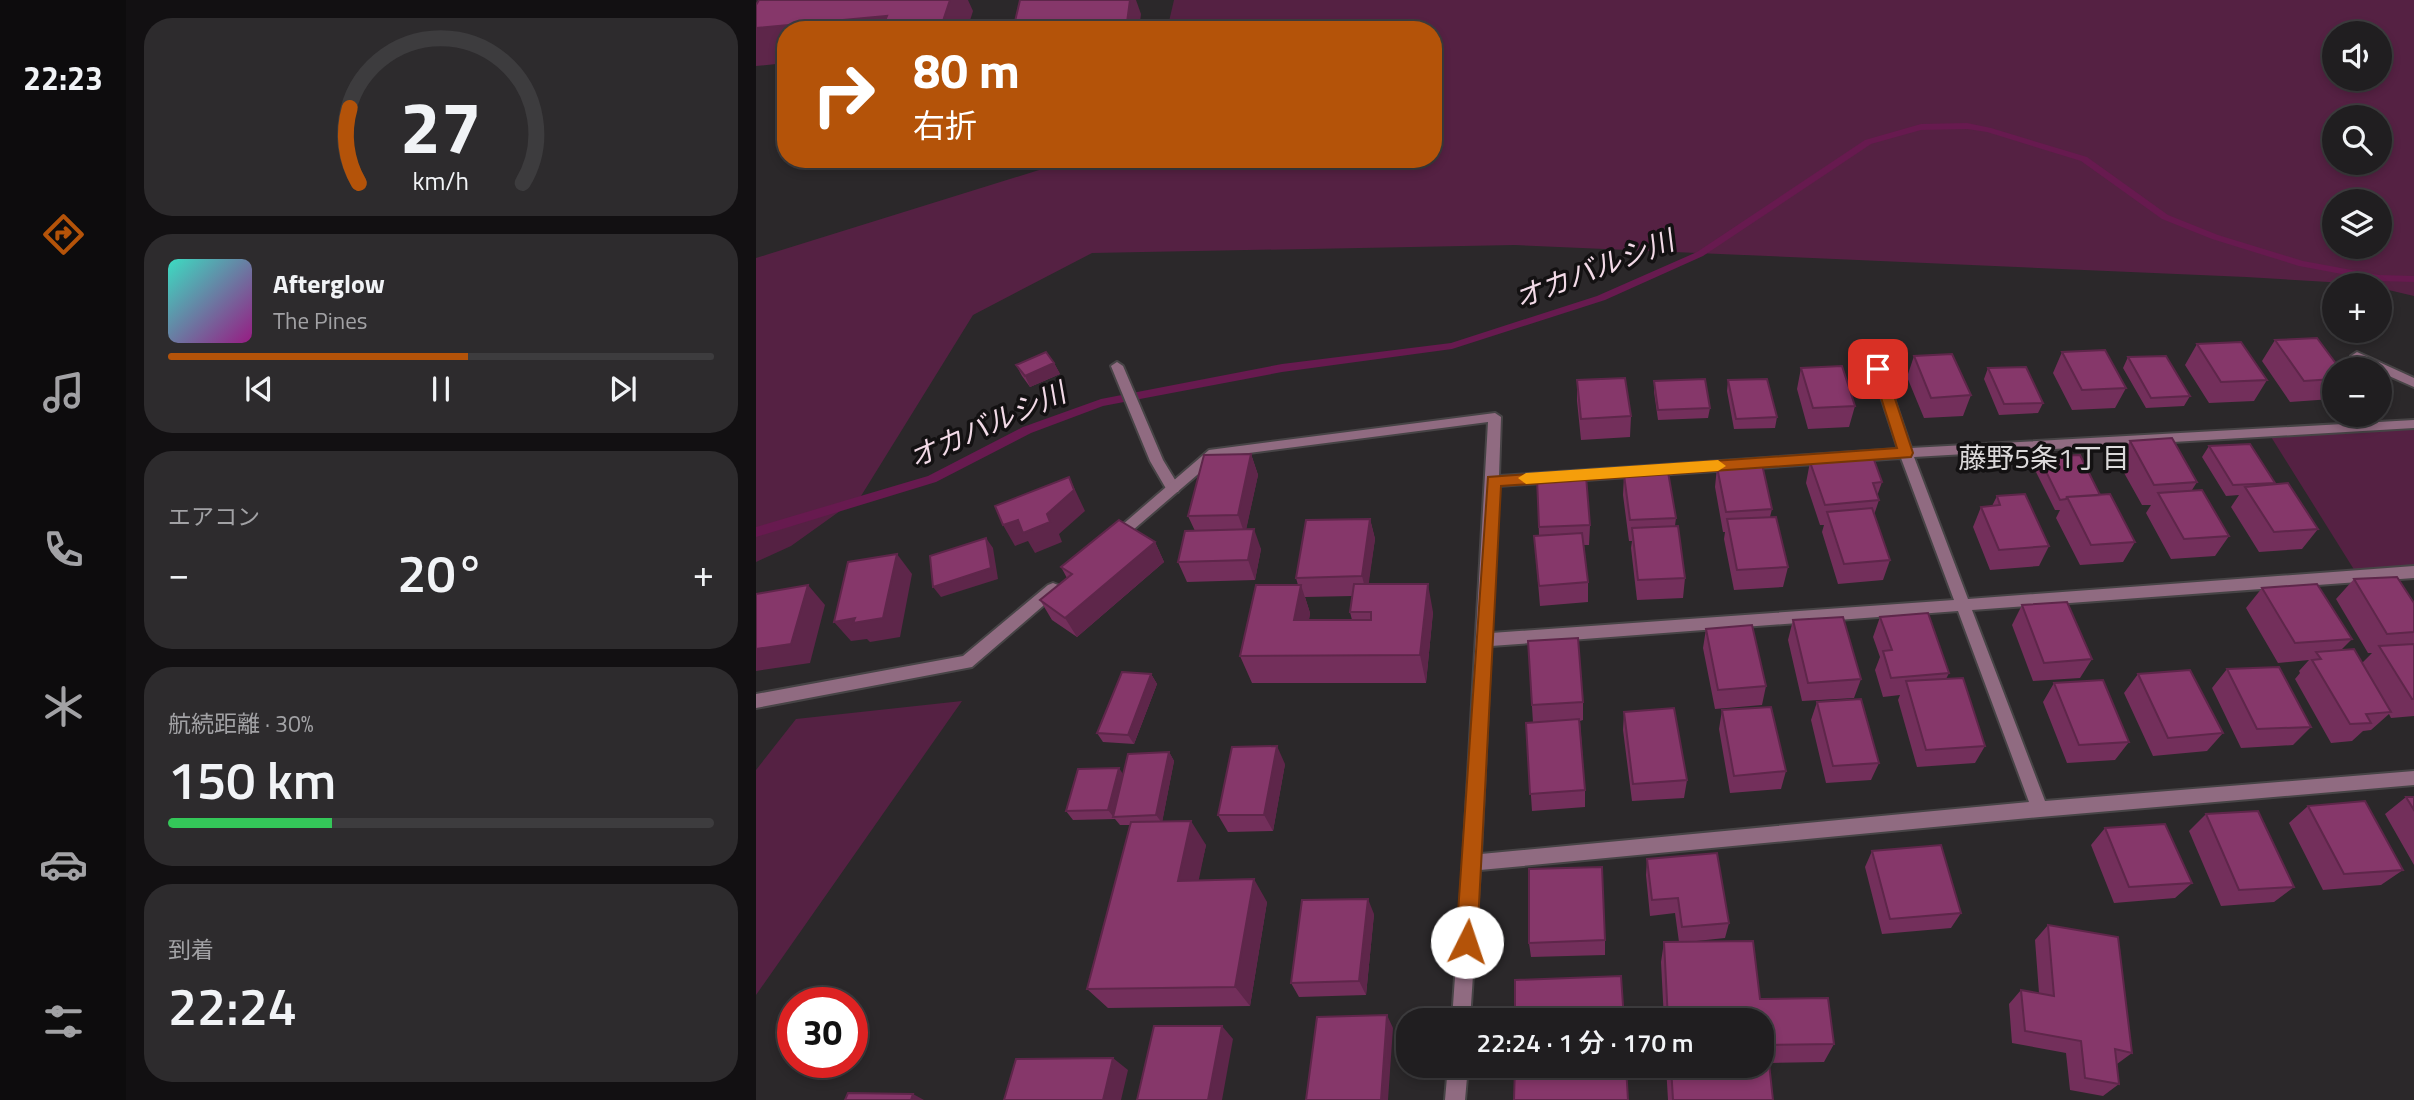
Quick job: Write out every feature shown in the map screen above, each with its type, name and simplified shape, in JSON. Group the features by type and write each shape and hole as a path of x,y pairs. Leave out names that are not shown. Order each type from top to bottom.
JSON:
{"street":[{"path":"2357,356 2414,383"},
{"path":"1117,366 1157,461 1173,488"},
{"path":"1878,369 1906,453 2040,809"},
{"path":"1101,549 1213,453 1495,417 1462,1008"},
{"path":"1493,481 1906,453 2414,424"},
{"path":"1484,640 2414,572"},
{"path":"756,701 967,662 1070,575"},
{"path":"1472,863 2040,809 2414,778"},
{"path":"1455,1100 1457,1078"}],"shaded area":[{"path":"1174,0 2414,0 2414,296 2392,291 2392,273 2322,273 2322,282 1515,245 1092,253 973,315 861,496 791,546 756,562 756,258 1045,168 1442,168 1442,21 1169,21"},
{"path":"2414,424 2414,572 2358,576 2268,432"},
{"path":"962,701 756,995 756,770 796,719"}],"building":[{"path":"759,0 950,0 943,21 885,21 887,16 832,21 777,21 777,26 756,28 756,5"},
{"path":"1020,0 1130,0 1127,21 1015,21"},
{"path":"2317,338 2331,357 2322,357 2322,380 2304,381 2275,340"},
{"path":"2241,342 2267,380 2221,382 2197,344"},
{"path":"2105,350 2126,388 2082,390 2062,352"},
{"path":"1046,352 1054,363 1025,376 1016,365"},
{"path":"1952,354 1971,395 1931,398 1914,356"},
{"path":"2166,356 2190,396 2151,398 2128,357"},
{"path":"1842,366 1855,406 1813,408 1801,368"},
{"path":"2026,367 2043,403 2004,404 1988,368"},
{"path":"1625,378 1631,416 1581,419 1577,380"},
{"path":"1705,379 1710,408 1658,410 1654,381"},
{"path":"1767,379 1777,417 1736,419 1728,380"},
{"path":"2172,438 2197,482 2154,485 2130,441"},
{"path":"2250,444 2275,483 2233,485 2209,446"},
{"path":"1251,454 1238,515 1188,516 1204,455"},
{"path":"2080,455 2100,495 2067,497 2060,500 2039,457"},
{"path":"1873,457 1882,482 1873,483 1879,500 1825,505 1810,462"},
{"path":"1762,464 1772,509 1726,512 1717,467"},
{"path":"1668,472 1676,518 1630,520 1624,475"},
{"path":"1586,476 1590,525 1539,527 1537,478"},
{"path":"1069,477 1074,490 1047,514 1050,522 1023,533 1018,520 1003,525 995,506"},
{"path":"2288,483 2318,529 2274,532 2245,487"},
{"path":"2202,490 2229,536 2184,539 2158,493"},
{"path":"2025,494 2049,546 1999,550 1981,507 2000,505 1997,496"},
{"path":"2110,494 2135,542 2091,545 2067,497"},
{"path":"1872,508 1890,560 1844,564 1827,512"},
{"path":"1776,517 1788,567 1737,570 1727,519"},
{"path":"1370,519 1362,576 1296,578 1306,520"},
{"path":"1119,520 1155,542 1065,618 1040,600 1072,574 1061,567"},
{"path":"1678,526 1685,578 1638,580 1632,528"},
{"path":"1254,529 1248,560 1178,562 1185,531"},
{"path":"1582,533 1588,582 1539,586 1534,536"},
{"path":"986,538 991,568 933,587 930,556"},
{"path":"897,554 883,618 853,623 855,618 834,622 848,562"},
{"path":"2397,577 2414,603 2414,632 2387,634 2354,579"},
{"path":"1354,584 1428,584 1420,655 1240,656 1256,585 1301,585 1294,620 1371,620 1371,612 1350,612"},
{"path":"2317,584 2352,639 2295,643 2262,588"},
{"path":"808,585 791,644 756,649 756,594"},
{"path":"2067,602 2092,659 2044,663 2022,605"},
{"path":"1928,613 1949,673 1891,678 1883,651 1892,650 1880,617"},
{"path":"1843,617 1861,679 1808,683 1793,620"},
{"path":"1752,625 1766,686 1718,690 1706,629"},
{"path":"1578,638 1583,702 1532,705 1528,641"},
{"path":"2414,644 2414,699 2412,699 2379,646"},
{"path":"2354,649 2391,712 2366,714 2371,723 2350,724 2312,660 2321,659 2316,652"},
{"path":"2279,667 2311,727 2257,729 2227,669"},
{"path":"2190,670 2223,733 2168,738 2138,674"},
{"path":"1122,672 1151,674 1128,735 1097,733"},
{"path":"1963,678 1985,746 1926,750 1906,681"},
{"path":"2103,680 2129,742 2079,745 2054,683"},
{"path":"1861,699 1879,763 1833,766 1817,702"},
{"path":"1771,707 1786,771 1734,776 1722,710"},
{"path":"1674,708 1687,780 1633,784 1624,712"},
{"path":"1579,719 1585,790 1530,794 1526,723"},
{"path":"1277,746 1264,815 1218,815 1232,747"},
{"path":"1169,752 1156,815 1113,817 1128,754"},
{"path":"1119,768 1108,810 1066,811 1078,769"},
{"path":"2406,797 2414,797 2414,810"},
{"path":"2365,801 2403,870 2344,874 2308,806"},
{"path":"2258,811 2294,887 2239,890 2206,814"},
{"path":"1191,821 1178,881 1254,879 1235,987 1087,989 1131,822"},
{"path":"2165,824 2192,883 2129,887 2105,828"},
{"path":"1941,845 1961,913 1890,919 1872,851"},
{"path":"1717,853 1729,923 1682,927 1678,898 1652,900 1647,859"},
{"path":"1602,867 1605,940 1529,943 1529,869"},
{"path":"1368,899 1359,981 1291,983 1302,900"},
{"path":"2048,925 2118,937 2132,1053 2115,1049 2119,1084 2085,1078 2081,1041 2025,1031 2021,990 2054,996"},
{"path":"1753,941 1760,999 1828,998 1834,1044 1774,1045 1774,1008 1667,1008 1664,942"},
{"path":"1621,976 1623,1008 1515,1008 1515,980"},
{"path":"1387,1015 1381,1100 1306,1100 1317,1017"},
{"path":"1154,1026 1222,1026 1208,1100 1137,1100"},
{"path":"1113,1058 1103,1100 1004,1100 1016,1059"},
{"path":"1515,1078 1627,1078 1628,1100 1514,1100"},
{"path":"1672,1078 1771,1078 1773,1100 1673,1100"},
{"path":"848,1093 913,1094 911,1100 845,1100"}],"waterway":[{"name":"オカバルシ川","path":"756,532 932,479 1027,430 1101,403 1282,368 1452,346 1601,298 1700,254 1868,142 1921,127 1967,126 1988,130 2084,159 2165,217 2215,237 2302,264 2379,278 2414,279"}],"slow traffic":[{"path":"1526,478 1718,466"}],"district":[{"name":"藤野5条1丁目","path":"2044,458"}],"route":[{"path":"1467,942 1493,481 1906,453 1878,369"}]}
